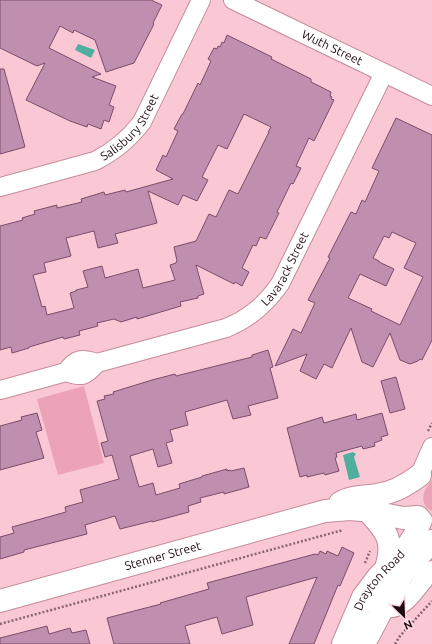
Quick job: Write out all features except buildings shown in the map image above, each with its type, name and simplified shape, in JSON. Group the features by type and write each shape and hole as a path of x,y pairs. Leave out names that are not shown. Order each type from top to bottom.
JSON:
{"main road":[{"name":"Stenner Street","path":"325,511 343,501 395,491 424,471"},
{"path":"423,521 413,511 410,497 415,482 424,471"},
{"name":"Stenner Street","path":"0,601 325,511 350,509 423,521"},
{"path":"368,511 381,525 389,541 391,550 386,568"},
{"name":"Drayton Road","path":"343,644 363,597 370,586 405,550 423,521"},
{"name":"Drayton Road","path":"364,644 383,607 402,575 432,541"}],"street":[{"name":"Salisbury Street","path":"0,187 95,161 109,154 121,145 142,122 201,0"},
{"name":"Wuth Street","path":"233,0 432,96"},
{"name":"Lavarack Street","path":"0,390 66,372 71,365 79,360 88,360 97,363 226,328 239,323 262,307 280,284 384,72"},
{"path":"424,471 432,447"},
{"path":"363,597 383,607 393,608 403,603 432,570"}],"path":[{"path":"0,624 346,528"},
{"path":"395,644 400,636 432,601"}],"shaded area":[{"path":"78,44 95,50 91,58 75,50"},
{"path":"84,386 104,463 58,475 37,399"},
{"path":"353,452 356,454 354,457 360,477 349,480 343,455"},
{"path":"432,480 432,511 425,505 423,497 426,488"}]}
